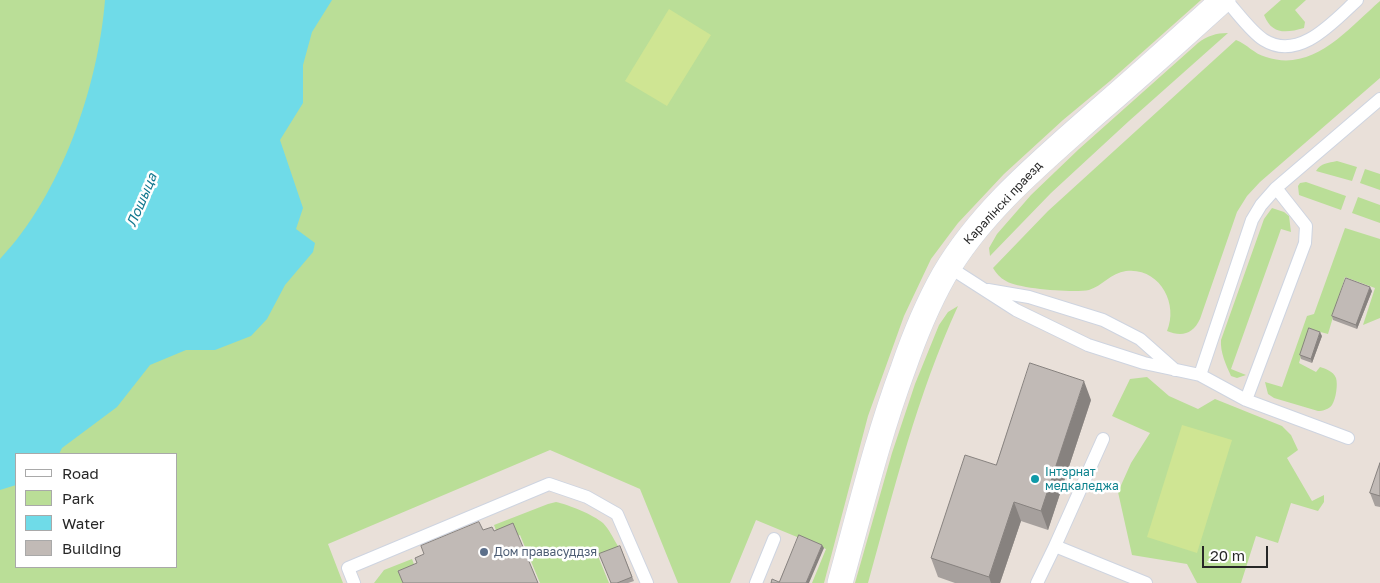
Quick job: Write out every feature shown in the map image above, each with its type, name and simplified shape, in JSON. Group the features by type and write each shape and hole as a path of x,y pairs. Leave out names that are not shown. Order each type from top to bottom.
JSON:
{"street":[{"name":"Каралінскі праезд","path":"840,583 877,444 890,403 922,320 949,267 984,221 1032,171 1225,0"}],"lane":[{"path":"1225,0 1262,39 1270,43 1287,45 1310,40 1357,0"},
{"path":"1200,376 1252,220 1261,205 1276,188 1380,99"},
{"path":"1246,400 1305,243 1306,226 1276,188"},
{"path":"949,267 1016,310 1088,346 1144,363 1200,376 1246,400 1348,438"},
{"path":"983,290 1029,297 1103,320 1140,339 1176,370"},
{"path":"1036,583 1055,546 1103,438"},
{"path":"354,583 348,568 548,484 587,498 617,514 647,583"},
{"path":"756,583 774,539"},
{"path":"1055,546 1146,583"}],"green space":[{"path":"0,0 1201,0 1004,174 958,223 931,259 904,316 868,416 824,583 812,583 826,549 756,520 730,583 678,583 640,489 550,450 328,544 343,583 0,583"},
{"path":"1281,0 1306,0 1295,10 1305,22 1304,28 1280,31 1267,22 1264,15"},
{"path":"1380,1 1380,78 1260,182 1247,196 1237,212 1200,319 1190,331 1178,334 1167,331 1170,320 1168,299 1157,281 1138,271 1121,272 1098,286 1082,291 1047,290 1022,286 1006,281 995,272 993,268 1048,211 1236,40 1266,57 1283,60 1299,59 1329,46"},
{"path":"669,9 711,35 667,106 625,81"},
{"path":"1228,33 1051,193 990,256 989,248 997,234 1031,195 1079,149 1198,43 1212,35"},
{"path":"1337,161 1357,167 1352,181 1316,171 1322,165"},
{"path":"1365,169 1380,174 1380,190 1360,183"},
{"path":"1306,182 1346,196 1341,210 1299,195 1298,186 1300,183"},
{"path":"1358,197 1380,205 1380,223 1352,213"},
{"path":"1272,208 1289,216 1291,232 1281,229 1231,369 1246,375 1237,378 1231,376 1227,367 1222,354 1221,340 1264,219"},
{"path":"1345,228 1380,239 1380,318 1363,325 1375,288 1345,277 1328,334 1309,329 1299,363 1316,372 1320,367 1325,369 1336,378 1335,399 1332,405 1326,410 1318,411 1274,398 1268,394 1265,382 1282,387 1307,316 1314,314"},
{"path":"958,306 943,340 918,408 868,583 855,583 892,453 915,384 939,325 948,312"},
{"path":"1147,377 1169,396 1198,409 1215,399 1282,426 1291,435 1298,450 1287,458 1312,501 1324,495 1324,502 1318,511 1291,503 1278,543 1256,536 1241,583 1197,583 1187,564 1132,555 1118,492 1131,463 1150,433 1112,416 1130,379"},
{"path":"1182,425 1232,440 1197,553 1147,537"},
{"path":"556,502 573,507 593,517 603,523 609,531 618,546 598,556 609,583 540,583 520,535 501,543 494,525"},
{"path":"412,559 419,577 404,583 374,583 384,570"}],"water":[{"name":"Лошыца","path":"105,0 332,0 312,32 303,65 303,103 280,140 303,208 296,229 315,243 313,252 285,285 267,319 251,336 215,350 186,350 150,365 117,407 62,448 60,453 15,453 15,485 0,490 0,259 22,233 41,204 58,172 73,138 85,103 101,33"}],"building":[{"path":"1346,278 1370,287 1356,325 1332,316"},
{"path":"1309,328 1320,332 1311,359 1300,355"},
{"name":"Інтэрнат медкаледжа","path":"1030,363 1084,381 1041,511 1014,502 989,577 931,558 965,455 996,465"},
{"path":"1380,463 1380,496 1370,493"},
{"name":"Дом правасуддзя","path":"479,522 483,530 492,527 494,531 513,523 538,583 403,583 398,571 417,563 415,558 424,554 421,546"},
{"path":"799,535 822,545 806,583 771,583 772,579 779,582"},
{"path":"620,546 632,577 617,583 611,583 599,554"}],"place":[{"name":"Інтэрнат медкаледжа","path":"1035,479"},
{"name":"Дом правасуддзя","path":"484,552"}]}
